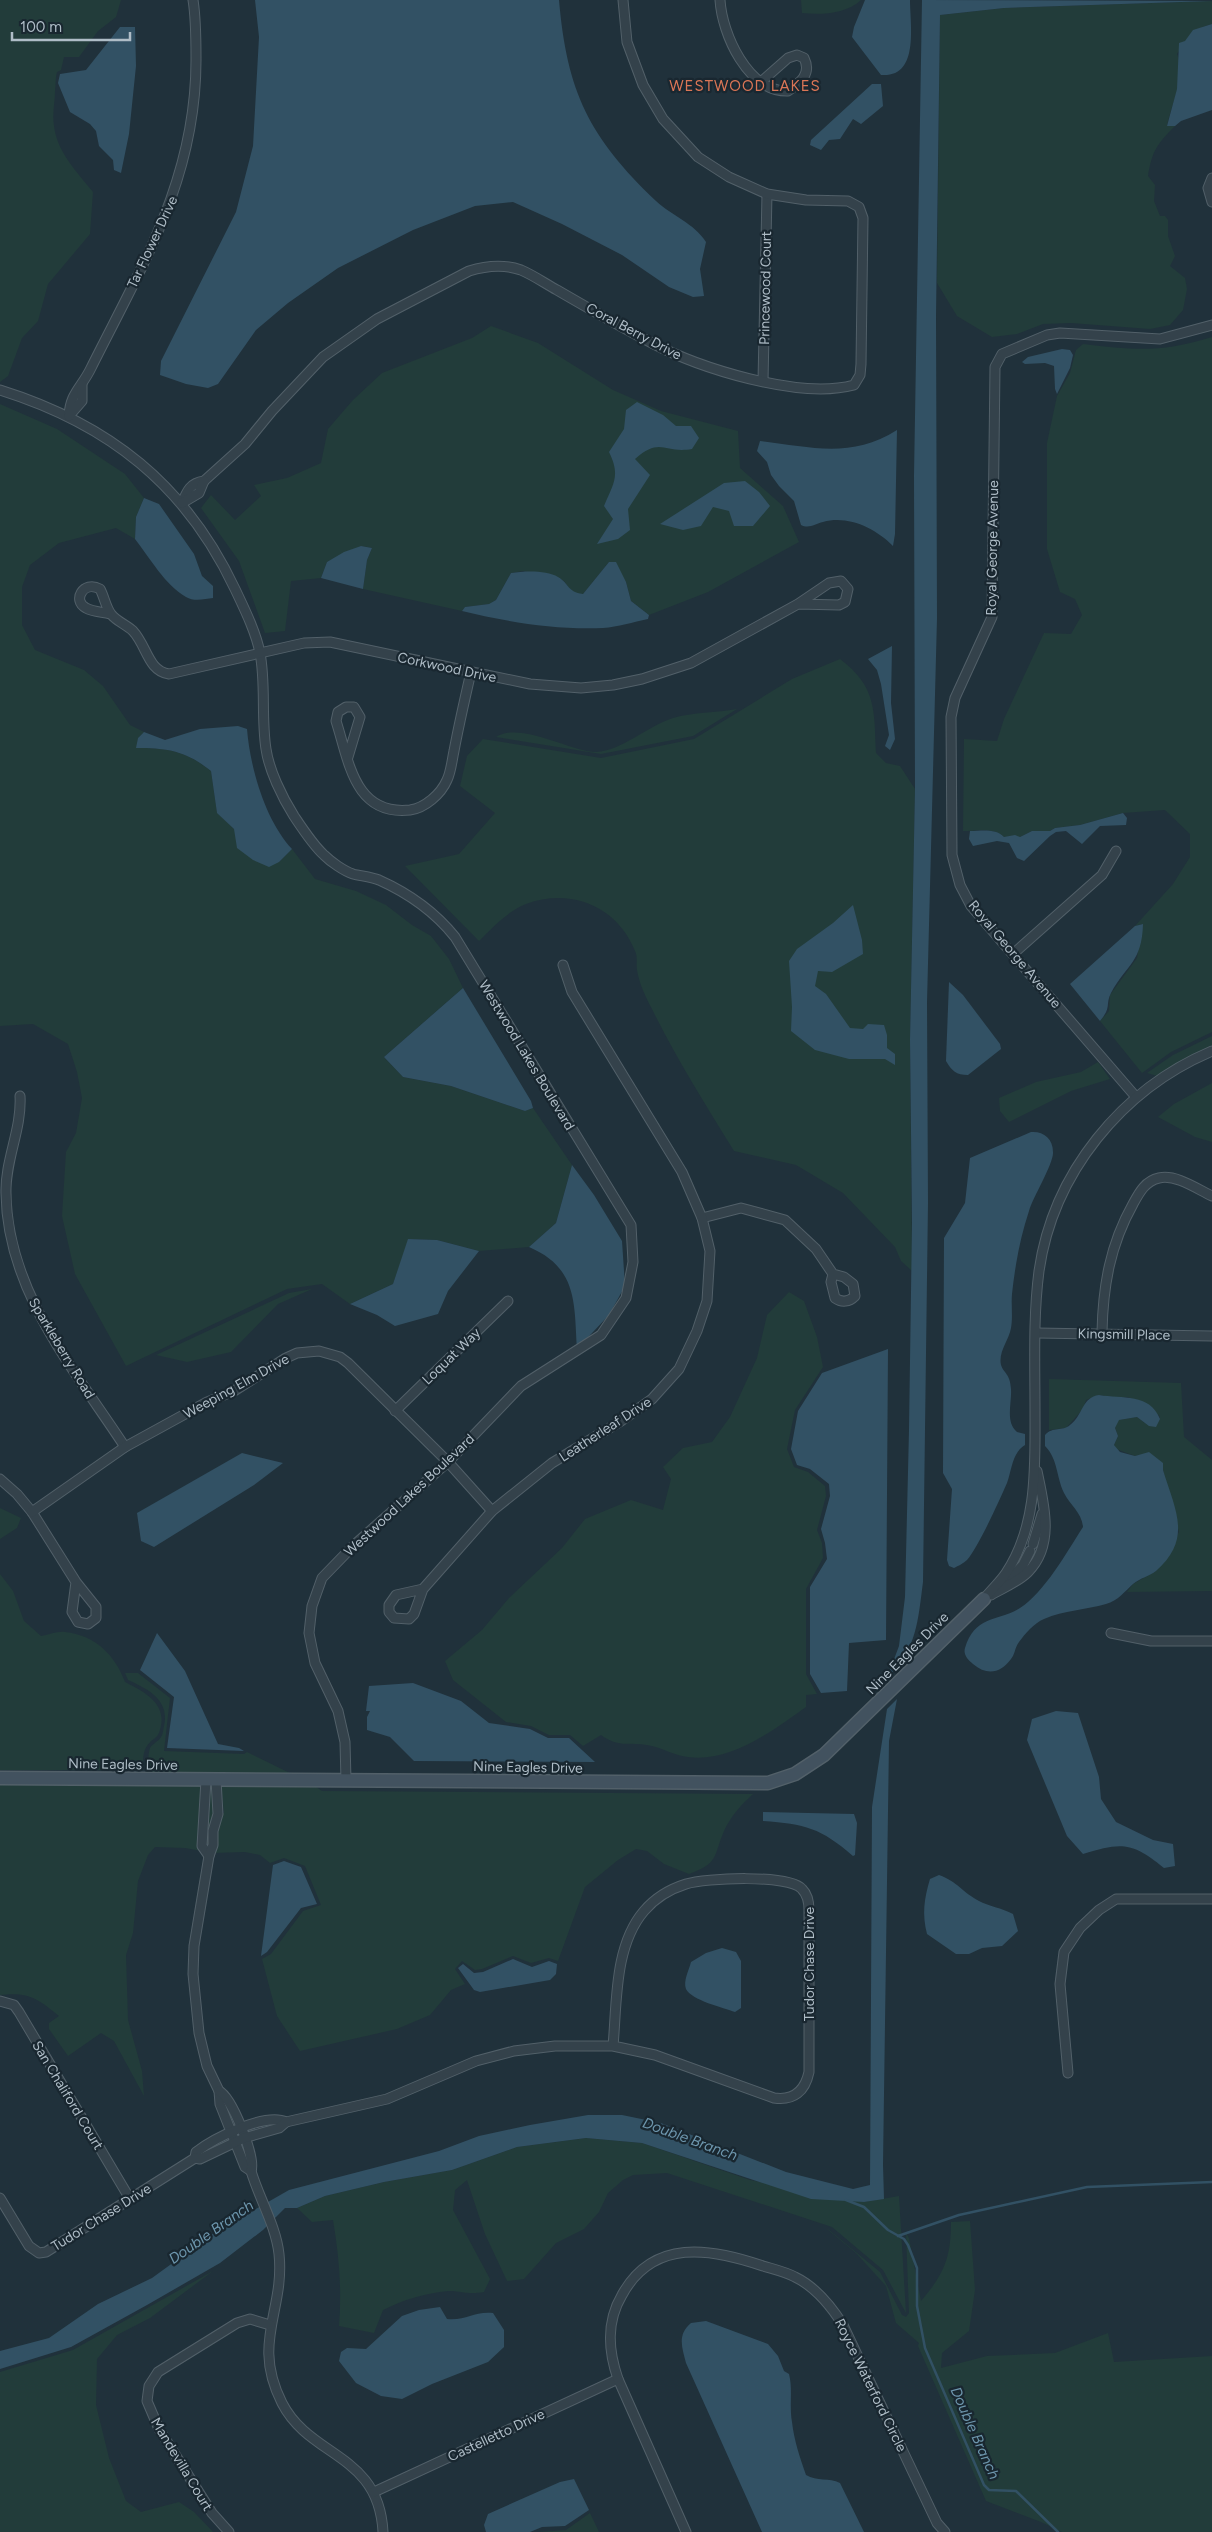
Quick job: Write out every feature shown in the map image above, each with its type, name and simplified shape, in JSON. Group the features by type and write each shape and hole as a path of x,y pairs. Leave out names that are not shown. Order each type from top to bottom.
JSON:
{"street":[{"name":"Tar Flower Drive","path":"69,416 70,401 75,391 82,386 164,223 178,186 187,152 197,79 193,0"},
{"name":"Coral Berry Drive","path":"182,503 188,488 195,483 204,481 245,444 323,357 346,339 403,304 479,267 491,266 520,270 676,354 726,373 800,387 841,389 854,385 860,375 863,218 859,207 848,201 806,200 767,194 729,177 698,157 663,119 643,86 627,42 623,0"},
{"path":"720,0 721,14 734,50 746,67 762,81 773,89 788,91 796,86 807,73 807,65 804,58 797,55 788,58 762,81"},
{"path":"1212,178 1208,188 1212,202"},
{"name":"Princewood Court","path":"763,381 767,194"},
{"name":"Royal George Avenue","path":"1136,1097 971,906 960,885 952,855 952,707 992,617 995,366 1006,351 1047,335 1060,333 1160,339 1212,325"},
{"name":"Westwood Lakes Boulevard","path":"0,390 38,402 69,416 106,438 146,468 182,503 205,534 226,570 243,606 260,652 266,750 276,780 293,815 323,855 351,873 377,880 406,894 439,917 455,936 631,1225 633,1262 626,1298 601,1335 521,1386 448,1462 354,1545 322,1578 312,1606 308,1633 315,1663 338,1712 345,1742 346,1780"},
{"name":"Corkwood Drive","path":"110,614 133,631 145,647 154,668 161,673 169,674 304,643 330,642 530,684 582,688 642,679 691,663 798,604 835,581 841,581 848,589 845,602 839,605 798,604"},
{"path":"348,757 360,717 354,707 346,707 338,712 336,721 353,778 368,799 385,808 398,811 416,809 435,797 447,780 471,672"},
{"path":"1013,954 1102,875 1116,851"},
{"name":"Leatherleaf Drive","path":"423,1589 492,1511 552,1463 621,1421 652,1399 679,1369 697,1331 707,1301 710,1251 702,1218 682,1172 572,992 563,965"},
{"name":"Nine Eagles Drive","path":"0,1778 753,1784 781,1780 802,1770 824,1755 984,1599 1007,1572 1026,1529 1036,1463 1037,1333 1040,1269 1057,1206 1089,1149 1110,1122 1136,1097 1187,1063 1212,1051"},
{"name":"Sparkleberry Road","path":"20,1096 21,1112 3,1191 11,1247 23,1282 54,1340 125,1447"},
{"path":"1102,1332 1107,1270 1123,1222 1141,1190 1152,1181 1165,1177 1178,1180 1212,1196"},
{"path":"702,1218 741,1208 785,1220 816,1249 833,1274"},
{"name":"Loquat Way","path":"395,1411 508,1301"},
{"name":"Kingsmill Place","path":"1037,1333 1102,1332 1212,1336"},
{"name":"Weeping Elm Drive","path":"32,1512 125,1447 207,1402 234,1391 286,1358 308,1351 319,1351 340,1358 448,1462 492,1511"},
{"name":"Nine Eagles Drive","path":"984,1599 1027,1573 1033,1566 1046,1534 1044,1504 1036,1463"},
{"path":"0,1479 17,1494 32,1512 76,1582"},
{"name":"Nine Eagles Drive","path":"984,1599 1012,1577 1022,1565 1040,1524 1044,1504"},
{"path":"1111,1633 1151,1641 1212,1641"},
{"path":"209,1856 202,1846 211,1780"},
{"path":"211,1780 218,1814 194,1946 193,1974 199,2033 207,2066 219,2090 220,2104 238,2135 245,2167 251,2171 274,2233 279,2253 279,2282 267,2347 270,2372 282,2404 305,2432 356,2468 374,2492 382,2532"},
{"name":"Tudor Chase Drive","path":"0,2198 29,2246 39,2253 50,2250 195,2158 196,2152 204,2146 238,2135 270,2121 280,2120 286,2122 387,2099 476,2061 514,2051 554,2046 613,2046 674,2060 774,2098 784,2100 800,2092 809,2072 810,1910 808,1899 802,1889 791,1882 712,1879 676,1888 655,1900 636,1922 626,1941 613,2046"},
{"path":"1068,2072 1060,1984 1064,1952 1080,1928 1098,1910 1116,1899 1212,1899"},
{"name":"San Chaliford Court","path":"0,2001 14,2005 19,2012 130,2199"},
{"name":"Royce Waterford Circle","path":"686,2532 618,2379 611,2358 609,2334 614,2307 629,2282 648,2263 675,2253 705,2250 743,2259 796,2277 818,2293 833,2309 843,2325 937,2523 945,2532"},
{"name":"Mandevilla Court","path":"229,2532 212,2514 159,2429 148,2408 148,2393 158,2372 237,2323 250,2319 270,2325"},
{"name":"Castelletto Drive","path":"374,2492 618,2379"}],"green space":[{"path":"0,0 121,0 116,17 98,31 79,57 64,57 61,70 57,72 56,77 54,126 63,153 93,192 90,234 48,284 38,321 22,338 8,376 0,382"},
{"path":"801,0 861,0 841,11 817,14 802,13"},
{"path":"1212,1 1212,24 1196,32 1187,40 1177,54 1180,62 1179,80 1167,126 1175,126 1156,148 1151,160 1148,176 1155,185 1154,201 1160,216 1165,216 1168,220 1168,236 1175,256 1170,266 1185,278 1187,289 1183,310 1170,325 1150,329 1071,323 1043,324 1017,334 992,337 957,316 937,283 940,15 1004,8"},
{"path":"491,326 538,343 613,390 661,411 738,431 740,468 783,506 799,542 708,592 649,615 631,601 626,582 609,562 583,594 572,593 564,581 523,571 511,573 496,600 489,604 465,607 462,611 363,589 367,560 372,548 361,546 327,562 321,578 291,581 285,631 265,633 239,561 201,508 211,495 235,520 261,496 254,485 287,478 321,463 328,429 353,400 382,373 472,338"},
{"path":"1212,337 1212,1032 1171,1052 1142,1073 1100,1021 1109,1011 1110,995 1137,958 1142,924 1135,926 1173,884 1190,857 1190,834 1165,810 1123,813 1080,825 1055,828 1050,831 1032,831 1020,837 1004,837 990,831 963,831 964,739 997,741 1004,719 1044,633 1071,634 1082,615 1075,599 1060,592 1047,549 1047,443 1057,396 1070,373 1076,350 1083,344 1133,349 1162,348"},
{"path":"0,404 57,429 125,474 144,498 136,517 135,539 116,528 59,543 30,565 22,587 22,625 35,650 84,670 103,686 130,725 144,732 138,738 137,748 176,752 193,759 211,771 217,812 234,829 279,862 292,849 315,879 356,891 386,905 412,925 431,936 449,959 463,988 384,1057 403,1077 451,1086 525,1111 533,1108 572,1165 556,1223 529,1247 479,1251 437,1240 409,1239 393,1284 350,1304 322,1284 287,1289 126,1366 75,1274 62,1216 66,1152 76,1133 82,1098 77,1072 68,1044 33,1024 0,1026"},
{"path":"840,659 861,679 871,700 875,724 876,753 886,763 900,766 915,789 910,1040 912,1271 901,1261 895,1247 843,1193 796,1165 734,1151 681,1063 647,1000 638,975 636,953 627,936 605,912 576,900 560,898 543,899 519,907 501,920 479,941 405,866 459,854 495,813 460,786 467,756 483,739 601,758 694,739 792,679"},
{"path":"737,709 693,736 601,754 496,737 506,733 518,733 532,735 586,751 605,751 625,743 673,718"},
{"path":"1212,1036 1212,1047 1157,1076 1147,1073 1173,1055"},
{"path":"1098,1062 1110,1079 1071,1091 1009,1122 1000,1111 999,1098 1036,1082 1081,1072"},
{"path":"1212,1083 1212,1142 1195,1137 1158,1117 1174,1104"},
{"path":"312,1289 278,1304 231,1352 187,1362 156,1355 289,1293"},
{"path":"789,1292 804,1301 817,1337 823,1367 795,1410 787,1449 794,1467 808,1472 825,1486 826,1496 817,1530 822,1543 823,1558 806,1589 806,1674 817,1694 806,1695 806,1707 766,1735 735,1750 704,1758 674,1754 645,1745 614,1742 601,1735 583,1746 570,1735 549,1735 531,1726 506,1722 453,1680 445,1661 482,1630 509,1598 562,1548 585,1519 631,1500 663,1510 671,1479 663,1467 683,1448 712,1442 730,1417 757,1358 767,1315"},
{"path":"1049,1379 1181,1383 1184,1437 1212,1460 1212,1591 1127,1592 1133,1584 1156,1571 1179,1532 1163,1470 1141,1455 1135,1456 1116,1449 1114,1445 1118,1436 1115,1428 1118,1420 1137,1417 1145,1423 1158,1422 1160,1419 1159,1415 1128,1397 1116,1398 1099,1395 1086,1400 1083,1409 1066,1428 1049,1430"},
{"path":"0,1508 21,1518 17,1528 0,1539"},
{"path":"0,1574 13,1591 24,1621 41,1636 65,1632 86,1637 95,1642 116,1663 125,1682 140,1690 154,1701 161,1715 162,1723 158,1734 148,1744 145,1751 143,1770 0,1770"},
{"path":"125,1673 138,1673 170,1698 164,1751 244,1754 247,1752 296,1776 144,1774 147,1769 150,1748 162,1735 165,1717 164,1709 156,1697 143,1687 128,1680"},
{"path":"0,1782 202,1784 200,1814 209,1815 211,1784 215,1815 224,1813 221,1784 312,1784 322,1791 753,1794 730,1820 714,1858 699,1870 689,1874 664,1864 647,1851 636,1849 618,1860 585,1887 558,1961 549,1958 531,1963 513,1956 475,1970 462,1961 455,1969 465,1984 451,1990 430,2015 397,2029 300,2051 277,2016 262,1959 271,1954 303,1911 321,1905 305,1866 284,1858 270,1863 260,1855 245,1852 213,1853 185,1848 155,1847 148,1855 138,1881 133,1933 126,1955 128,2020 142,2071 144,2096 114,2041 101,2033 68,2056 49,2029 49,2023 59,2016 32,1998 18,1994 0,1995"},
{"path":"586,2138 642,2143 750,2180 864,2202 899,2196 906,2313 883,2270 832,2227 667,2173 633,2175 623,2180 608,2193 599,2212 584,2229 556,2243 524,2279 507,2281 485,2234 467,2180 455,2190 453,2210 490,2279 484,2292 440,2292 398,2303 383,2310 374,2333 339,2326 339,2273 333,2220 312,2222 297,2208 325,2196 384,2182 452,2170 517,2147"},
{"path":"970,2221 975,2290 969,2331 942,2353 941,2368 987,2356 1055,2353 1108,2333 1114,2362 1212,2356 1212,2532 1062,2532 986,2501 918,2346 919,2343 896,2323 886,2286 856,2253 827,2229 880,2272 902,2315 906,2317 909,2313 906,2233 909,2238 921,2301 941,2274 945,2265 950,2246 951,2222"},
{"path":"213,2271 150,2318 117,2335 97,2359 96,2405 109,2458 126,2501 141,2512 179,2502 194,2512 213,2532 0,2532 0,2372 73,2350"},
{"path":"590,2513 599,2532 539,2532 566,2530"}],"water":[{"path":"255,0 559,0 568,61 585,111 598,134 633,178 656,201 689,225 706,242 700,269 704,296 693,297 669,287 622,255 562,224 513,202 475,206 413,230 338,268 288,303 256,330 218,384 208,388 186,384 160,375 161,361 236,212 253,146 259,37"},
{"path":"865,0 910,0 910,48 902,68 893,74 881,75 852,37"},
{"path":"922,0 1212,1 1004,8 940,15 936,317 937,618 927,1002 928,1202 923,1582 917,1622 910,1645 905,1657 887,1678 899,1646 905,1597 909,1430 912,1223 910,1040 915,789 914,476"},
{"path":"1212,24 1212,110 1181,121 1175,126 1167,126 1177,89 1179,43 1185,41 1193,30"},
{"path":"120,27 135,27 136,66 129,134 121,173 114,170 113,160 99,146 96,131 90,124 70,112 58,83 60,74 86,70"},
{"path":"872,84 881,84 883,106 861,124 853,119 840,139 829,140 821,150 810,145 811,140"},
{"path":"1062,349 1070,350 1073,355 1070,368 1057,394 1054,366 1045,363 1025,364 1022,362 1028,357"},
{"path":"637,402 663,415 676,426 691,426 699,438 692,449 651,448 635,459 650,475 628,509 630,530 618,539 597,544 613,519 604,506 613,486 615,474 615,467 609,452 624,429 626,410"},
{"path":"897,430 895,534 893,546 870,529 851,522 832,520 809,526 801,525 794,501 779,486 771,475 767,462 757,451 760,441 814,448 847,448 880,439"},
{"path":"745,481 759,492 770,506 753,526 734,526 729,511 713,507 701,526 683,530 660,524 724,483"},
{"path":"144,498 159,504 194,554 202,576 213,586 213,598 192,599 178,592 158,571 135,539 136,517"},
{"path":"361,546 372,548 367,560 363,589 321,578 327,562 344,552"},
{"path":"609,562 616,562 626,582 631,601 649,615 648,619 620,626 567,628 514,622 462,611 465,607 489,604 496,600 511,573 548,573 562,580 571,590 583,594"},
{"path":"892,646 891,703 895,739 890,750 885,746 889,735 881,684 877,670 868,659"},
{"path":"238,726 247,729 255,776 260,792 274,823 292,849 279,862 269,867 253,860 237,848 234,829 217,813 211,771 193,759 176,752 136,748 138,738 144,732 165,740 200,729"},
{"path":"1123,813 1127,818 1126,825 1100,826 1082,844 1066,831 1056,832 1024,861 1017,858 1009,843 997,841 973,846 969,839 970,831 993,831 1004,837 1015,835 1020,837 1032,831 1050,831 1055,828 1080,825"},
{"path":"853,905 862,940 863,954 832,972 818,971 815,986 826,994 850,1028 863,1029 868,1024 884,1025 887,1035 887,1048 895,1054 895,1065 885,1059 849,1059 815,1050 791,1031 792,1007 789,961 797,949 833,923"},
{"path":"1143,924 1137,955 1111,993 1106,1012 1100,1021 1070,984 1135,926"},
{"path":"949,982 963,995 1000,1044 1001,1049 968,1075 955,1072 946,1061"},
{"path":"463,988 531,1101 533,1108 525,1111 451,1086 403,1077 384,1057"},
{"path":"1031,1132 1046,1136 1053,1147 1053,1152 1047,1172 1031,1205 1023,1231 1013,1284 1011,1328 1000,1360 1010,1384 1011,1423 1017,1432 1025,1434 1025,1445 1017,1452 1007,1483 972,1554 967,1560 954,1568 949,1566 947,1560 952,1489 943,1473 944,1238 965,1203 970,1158"},
{"path":"572,1165 594,1195 622,1241 625,1286 609,1315 577,1349 573,1302 565,1276 557,1265 529,1247 556,1223"},
{"path":"408,1239 437,1240 479,1251 448,1291 438,1314 395,1326 377,1315 350,1304 393,1284"},
{"path":"888,1349 886,1640 849,1643 847,1691 821,1693 810,1674 810,1587 827,1559 821,1529 830,1496 829,1484 810,1469 797,1465 791,1449 798,1411 822,1373"},
{"path":"1099,1395 1126,1397 1142,1401 1155,1411 1160,1419 1156,1427 1149,1426 1137,1417 1119,1420 1115,1428 1118,1436 1114,1445 1120,1452 1135,1456 1149,1452 1163,1463 1163,1470 1178,1523 1178,1535 1174,1547 1167,1559 1156,1571 1136,1582 1114,1601 1059,1614 1040,1621 1021,1639 1007,1664 994,1671 978,1668 965,1655 965,1648 969,1637 981,1625 1020,1608 1038,1593 1083,1527 1078,1513 1061,1487 1055,1462 1045,1446 1045,1435 1048,1432 1070,1425 1089,1399"},
{"path":"242,1453 283,1463 254,1485 154,1547 141,1541 137,1513"},
{"path":"157,1633 185,1671 218,1744 239,1748 244,1751 167,1748 174,1697 140,1670"},
{"path":"413,1683 461,1701 489,1723 530,1729 548,1738 569,1738 595,1762 414,1761 390,1737 367,1730 367,1717 370,1711 366,1711 369,1686"},
{"path":"897,1699 889,1741 884,2199 864,2202 811,2199 642,2143 586,2138 517,2147 452,2170 384,2182 325,2196 297,2208 285,2208 263,2230 220,2263 147,2305 71,2347 0,2369 0,2351 49,2338 98,2304 152,2278 214,2233 289,2190 439,2151 479,2136 530,2125 588,2115 622,2115 661,2123 786,2172 853,2189 870,2185 872,1807 887,1709"},
{"path":"1056,1711 1078,1713 1099,1777 1101,1799 1116,1822 1153,1840 1173,1844 1175,1866 1164,1868 1143,1853 1126,1847 1108,1847 1083,1854 1067,1836 1027,1740 1032,1719"},
{"path":"763,1812 854,1814 857,1823 855,1855 853,1856 822,1833 812,1829 763,1821"},
{"path":"284,1861 301,1867 317,1904 301,1908 267,1952 261,1956 273,1865"},
{"path":"939,1875 951,1881 979,1901 1013,1914 1018,1931 1002,1946 982,1948 969,1954 956,1954 927,1934 924,1913 926,1893 930,1879"},
{"path":"722,1948 736,1952 741,1961 741,2008 735,2012 694,1997 685,1986 691,1962 706,1953"},
{"path":"513,1959 532,1967 549,1961 557,1964 556,1974 550,1980 480,1992 474,1990 458,1968 463,1964 474,1973 483,1972"},
{"path":"440,2307 447,2319 460,2319 480,2313 493,2313 504,2330 504,2347 488,2362 432,2384 402,2399 381,2396 356,2383 339,2361 341,2352 347,2348 366,2349 402,2316 419,2310"},
{"path":"706,2321 768,2344 778,2356 784,2371 789,2374 793,2429 806,2475 840,2483 864,2532 762,2532 686,2363 683,2352 682,2337 684,2332 691,2323"},
{"path":"574,2479 589,2510 565,2526 542,2527 530,2532 486,2532 484,2525 488,2514 560,2482"}],"waterway":[{"path":"898,2236 959,2215 1087,2187 1212,2182"},
{"name":"Double Branch","path":"846,2200 864,2207 888,2230 904,2239 908,2245 917,2268 917,2306 925,2348 984,2485 989,2490 1016,2491 1058,2532"}],"district":[{"name":"WESTWOOD LAKES","path":"745,86"}]}
